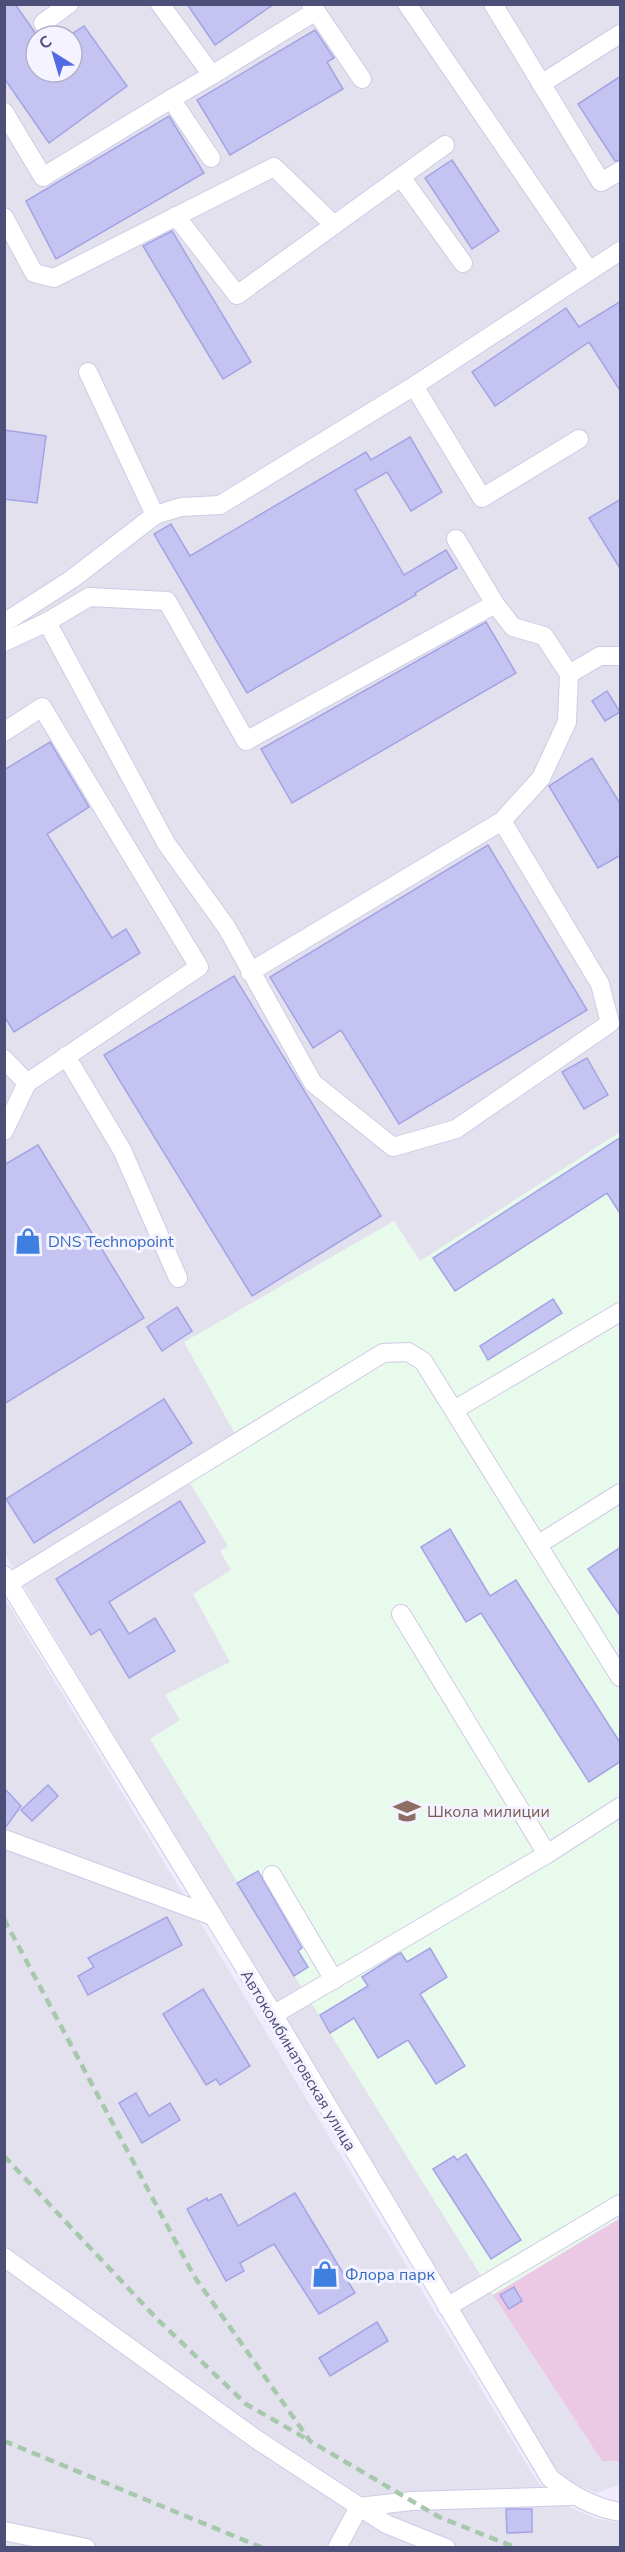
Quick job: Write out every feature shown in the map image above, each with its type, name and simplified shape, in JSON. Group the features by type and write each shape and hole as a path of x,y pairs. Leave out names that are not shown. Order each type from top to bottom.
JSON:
{"street":[{"path":"43,22 69,4"},
{"path":"160,4 212,75"},
{"path":"407,4 589,270"},
{"path":"493,4 601,182 621,171"},
{"path":"4,112 10,134 43,177 212,75 313,8 362,79"},
{"path":"541,84 621,34"},
{"path":"171,99 211,158"},
{"path":"176,216 237,295 445,145"},
{"path":"4,218 34,273 54,278 274,167 334,225"},
{"path":"401,177 464,263"},
{"path":"5,623 72,579 155,515 182,507 220,505 414,386 621,251"},
{"path":"88,372 155,515"},
{"path":"414,386 482,498 579,439"},
{"path":"250,972 502,822 541,778 567,722 569,674 544,636 513,627 495,604 456,539"},
{"path":"4,642 47,622 90,597 167,601 246,741 495,604"},
{"path":"47,622 166,843 227,928 313,1083 393,1147 456,1129 610,1023 600,984 502,822"},
{"path":"569,674 600,656 621,656"},
{"path":"4,732 42,707 199,967 27,1083 4,1131"},
{"path":"66,1056 122,1150 178,1278"},
{"path":"4,1059 27,1083"},
{"path":"454,1410 621,1311"},
{"path":"6,1582 383,1353 408,1352 423,1361 621,1677"},
{"path":"539,1544 621,1493"},
{"name":"Автокомбинатовская улица","path":"6,1582 213,1916 550,2478 572,2496 604,2509 621,2512"},
{"path":"401,1614 547,1854"},
{"path":"273,2015 547,1854 621,1807"},
{"path":"4,1839 213,1916"},
{"path":"272,1875 334,1980"},
{"path":"447,2307 621,2204"},
{"path":"4,2257 256,2439 359,2507 386,2524 446,2547"},
{"path":"359,2507 411,2501 572,2496"},
{"path":"337,2547 359,2507"},
{"path":"4,2531 86,2547"}],"shaded area":[{"path":"5,5 620,5 620,2484 597,2493 576,2485 556,2469 5,1554"},
{"name":"Школа милиции","path":"620,1132 620,2461 602,2461 493,2295 150,1739 180,1720 165,1695 230,1662 193,1594 231,1570 220,1551 228,1546 190,1483 244,1450 184,1342 394,1221 420,1261"},
{"path":"4,1597 530,2470 542,2487 563,2504 594,2518 620,2523 620,2547 5,2547"},
{"path":"620,2218 620,2461 602,2461 493,2295"}],"building":[{"path":"4,4 15,4 29,24 24,24 24,84 84,84 84,26 127,86 49,143 4,78"},
{"path":"187,4 274,4 215,45"},
{"path":"315,30 334,58 327,62 343,89 230,155 197,100"},
{"path":"621,76 621,160 615,161 578,104"},
{"path":"169,116 204,173 56,259 26,201"},
{"path":"452,160 499,231 472,249 425,178"},
{"path":"172,231 251,362 223,379 143,246"},
{"path":"621,301 621,392 589,342 495,406 472,372 566,308 579,327"},
{"path":"4,430 46,436 37,503 4,499"},
{"path":"410,437 442,492 411,511 387,472 355,490 404,575 446,550 457,568 415,593 416,595 247,693 154,534 171,524 190,556 366,452 371,460"},
{"path":"621,499 621,570 589,518"},
{"path":"486,622 516,673 292,803 261,749"},
{"path":"607,691 620,712 605,721 592,701"},
{"path":"50,742 89,807 47,834 112,938 126,929 140,953 14,1032 4,1016 4,770"},
{"path":"592,758 621,805 621,855 598,868 549,786"},
{"path":"488,845 587,1010 399,1124 341,1030 313,1048 270,977"},
{"path":"234,976 381,1216 252,1296 104,1055"},
{"path":"587,1058 608,1095 584,1109 562,1072"},
{"path":"621,1137 621,1215 607,1193 455,1291 433,1258"},
{"path":"38,1145 144,1318 4,1404 4,1165"},
{"path":"553,1299 562,1313 488,1360 480,1346"},
{"path":"177,1307 192,1331 162,1351 147,1327"},
{"path":"164,1399 192,1443 34,1543 6,1499"},
{"path":"180,1501 205,1542 109,1602 129,1634 155,1618 175,1651 129,1678 100,1629 91,1635 56,1579"},
{"path":"450,1529 490,1596 516,1580 621,1744 621,1761 589,1782 481,1613 466,1622 421,1547"},
{"path":"621,1547 621,1617 588,1569"},
{"path":"48,1785 58,1796 32,1821 21,1810"},
{"path":"4,1788 21,1806 5,1828 4,1828"},
{"path":"258,1871 302,1948 298,1951 308,1967 294,1976 237,1883"},
{"path":"167,1917 182,1945 88,1995 78,1976 94,1967 88,1958"},
{"path":"430,1948 447,1977 420,1994 465,2066 436,2084 408,2040 378,2058 354,2018 330,2033 320,2015 368,1986 362,1977 398,1954 401,1953 407,1962"},
{"path":"203,1989 250,2066 220,2085 216,2079 206,2085 163,2014"},
{"path":"136,2093 149,2116 170,2103 180,2120 142,2143 119,2103"},
{"path":"466,2154 521,2240 491,2259 433,2169 454,2156 457,2160"},
{"path":"295,2193 355,2293 319,2314 274,2244 240,2263 244,2271 226,2281 187,2209 207,2198 208,2201 221,2194 238,2226"},
{"path":"514,2287 522,2301 509,2309 500,2295"},
{"path":"377,2322 388,2341 330,2376 319,2358"},
{"path":"506,2509 532,2509 532,2532 507,2533"}],"railway":[{"path":"4,1919 194,2276 310,2441 439,2517 517,2548"},
{"path":"4,2156 158,2320 246,2404 305,2438"},
{"path":"4,2441 263,2548"}],"place":[{"name":"DNS Technopoint","path":"28,1241"},
{"name":"Школа милиции","path":"407,1811"},
{"name":"Флора парк","path":"325,2274"}]}
